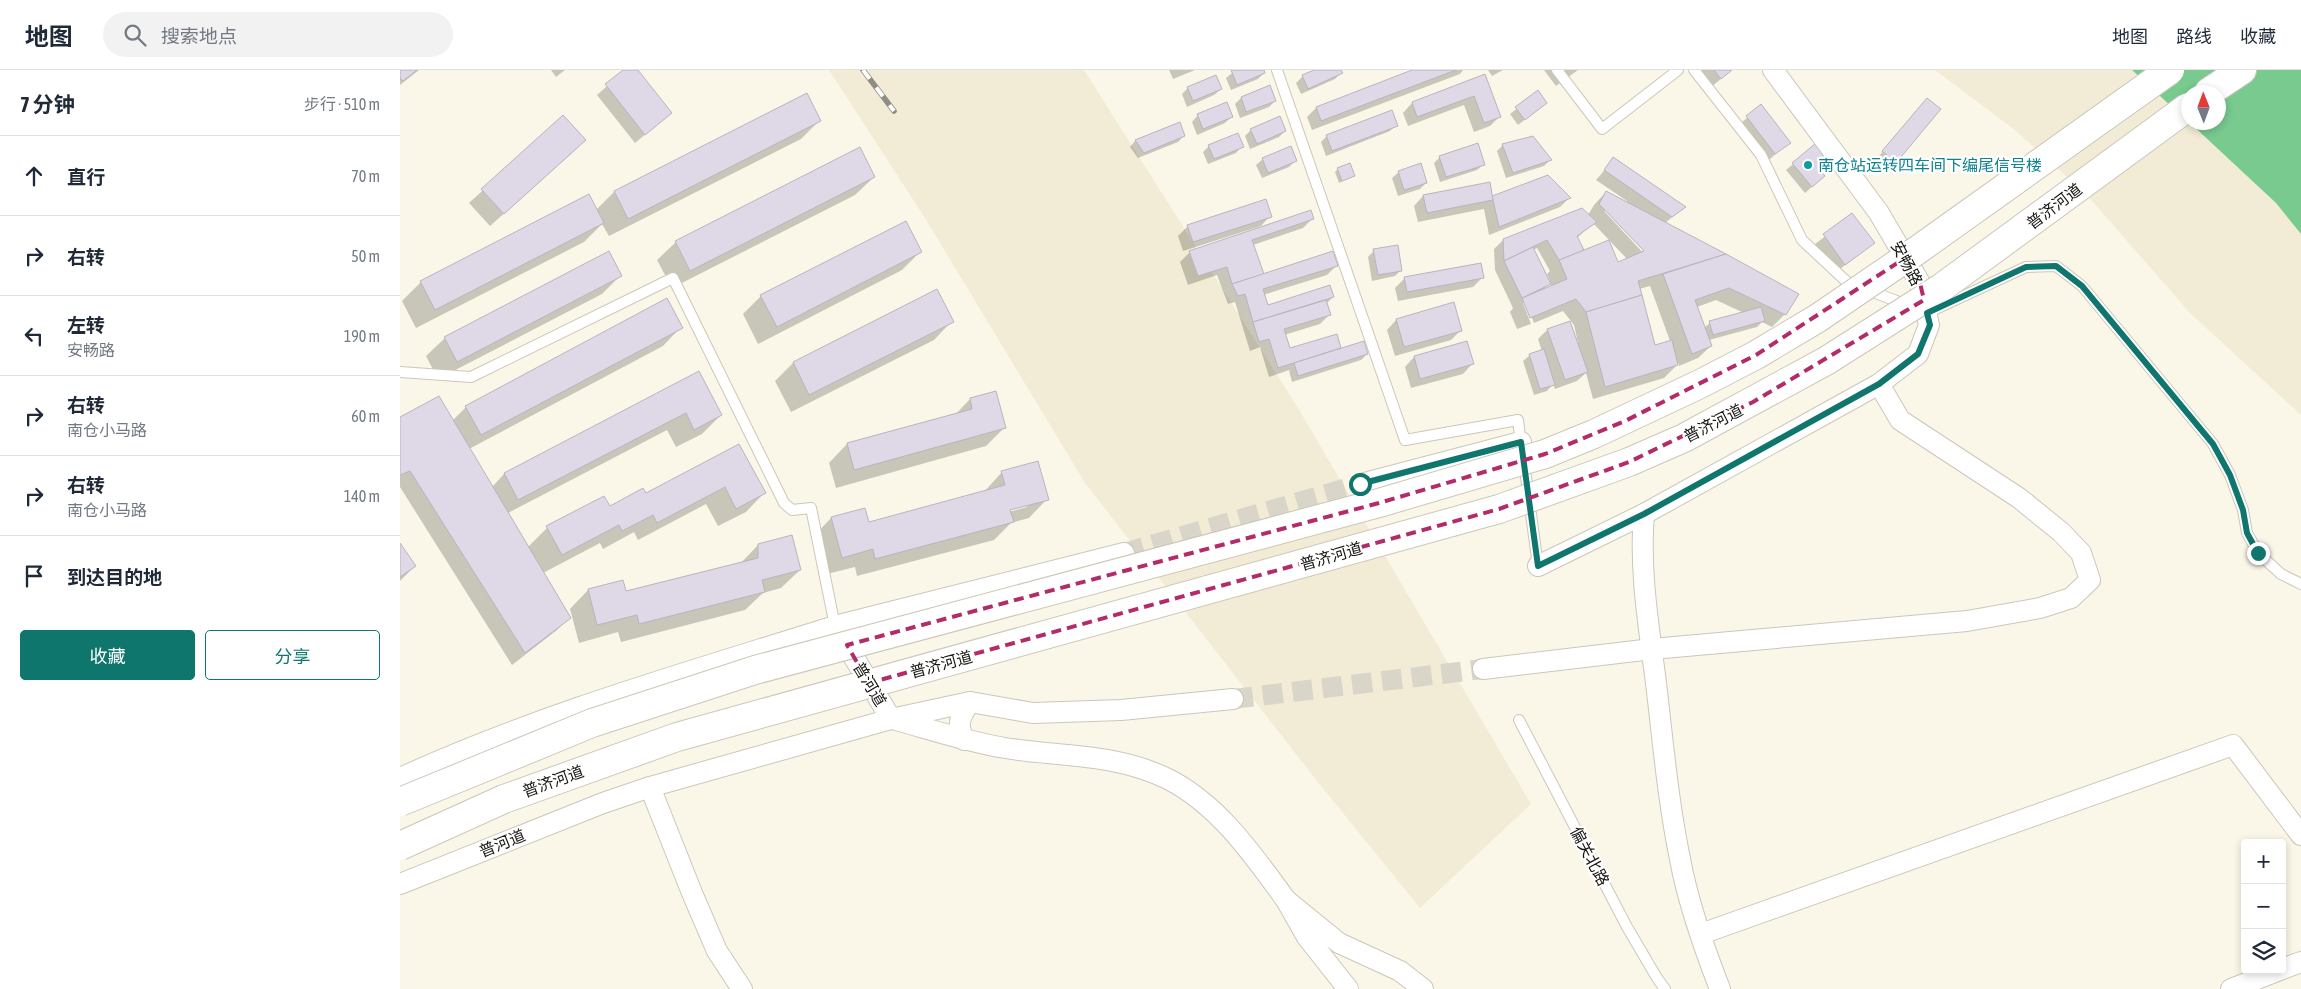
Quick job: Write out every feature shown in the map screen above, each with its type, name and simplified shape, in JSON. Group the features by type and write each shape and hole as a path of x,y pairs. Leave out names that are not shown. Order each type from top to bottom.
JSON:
{"highway":[{"path":"400,802 592,723 737,676 1379,504 1545,454 1594,434 1700,384 1756,355 1818,318 1919,249 2170,70"},
{"path":"2220,85 2242,70"},
{"name":"普济河道","path":"400,846 504,799 677,737 1498,509 1629,462 1684,438 1753,402 1892,320 1999,248 2181,112"}],"street":[{"name":"安畅路","path":"1538,566 1644,514 1879,384 1918,354 1930,325 1920,283 1879,213 1773,70"},
{"path":"1483,669 1652,649 1967,621 2040,608 2071,598 2090,580 2081,553 2061,532 2019,498 1900,420 1879,384"},
{"path":"1360,484 1521,442"},
{"path":"1644,514 1642,538 1652,649 1667,778 1680,860 1700,934 1720,989"},
{"path":"400,778 457,752 566,711 835,626 1124,553"},
{"name":"普河道","path":"400,884 594,807 650,787 891,719 835,626"},
{"path":"891,719 970,702 1032,713 1121,710 1233,699"},
{"path":"964,740 959,728 959,721 970,702"},
{"path":"891,719 964,740 1006,748 1113,760 1169,780 1212,812 1234,833 1286,900 1307,937 1348,989"},
{"path":"1700,934 2233,745 2301,835"},
{"path":"650,787 717,951 742,989"},
{"path":"1286,900 1339,943 1400,971 1423,989"},
{"path":"2286,968 2301,962"},
{"path":"2231,989 2270,974"}],"lane":[{"path":"1277,70 1405,440 1518,420 1538,566"},
{"path":"1556,70 1602,129 1678,70"},
{"path":"1694,70 1761,155 1802,240 1848,282 1927,313 2026,267 2056,266 2082,286 2213,444 2230,475 2243,510 2247,533 2258,553 2281,574 2301,584"},
{"path":"400,372 471,377 673,278 784,503 792,510 811,508 835,626"},
{"name":"偏关北路","path":"1519,720 1623,918 1656,978 1665,989"}],"highlighted area":[{"path":"1905,258 1920,283 1924,300 1892,320 1753,402 1629,462 1499,509 869,683 847,645 1379,503 1545,454 1625,421 1756,355"}],"shaded area":[{"path":"829,70 1084,70 1298,408 1531,804 1420,908 1317,781 1085,483 925,218"},
{"path":"1935,70 2132,70 2181,115 2181,130 2197,130 2276,203 2301,234 2301,415 2191,314 2086,194 2015,130"}],"green space":[{"path":"2132,70 2301,70 2301,234 2276,203 2198,130 2226,130 2226,85 2181,85 2181,116"}],"building":[{"path":"400,70 417,70 403,81 400,78"},
{"path":"623,70 638,70 672,113 645,135 605,84"},
{"path":"1231,70 1264,70 1265,73 1237,85"},
{"path":"1314,70 1341,70 1343,73 1308,89 1302,75"},
{"path":"1412,70 1456,70 1321,121 1316,107"},
{"path":"1714,70 1732,70 1721,79"},
{"path":"1485,74 1501,117 1484,123 1474,96 1417,117 1412,102"},
{"path":"1216,75 1222,89 1193,101 1187,87"},
{"path":"1270,85 1276,101 1246,112 1241,97"},
{"path":"1538,90 1547,103 1525,120 1515,107"},
{"path":"807,93 821,121 628,219 614,191"},
{"path":"1927,98 1941,109 1896,163 1882,151"},
{"path":"1227,102 1233,117 1203,129 1197,114"},
{"path":"1761,104 1791,143 1775,154 1746,116"},
{"path":"1392,110 1398,126 1332,151 1326,135"},
{"path":"563,115 586,140 504,214 481,189"},
{"path":"1280,116 1286,131 1257,144 1250,129"},
{"path":"1180,122 1185,136 1144,153 1135,140"},
{"path":"1238,133 1244,147 1214,159 1208,145"},
{"path":"1533,136 1552,160 1513,173 1502,144"},
{"path":"1478,143 1485,165 1446,177 1439,156"},
{"name":"南仓站运转四车间下编尾信号楼","path":"1816,143 1829,159 1819,168 1825,176 1812,187 1792,163"},
{"path":"1291,146 1297,161 1268,173 1262,158"},
{"path":"860,147 875,177 690,271 675,241"},
{"path":"1613,157 1686,207 1672,217 1604,170"},
{"path":"1350,163 1355,176 1342,181 1337,168"},
{"path":"1421,163 1427,183 1404,190 1398,171"},
{"path":"1548,175 1571,198 1499,227 1492,196"},
{"path":"1490,182 1493,200 1427,213 1423,195"},
{"path":"1606,191 1726,254 1638,281 1642,295 1586,312 1576,299 1530,318 1522,298 1567,279 1559,260 1609,240 1618,262 1644,251 1599,204"},
{"path":"589,194 604,223 435,310 420,281"},
{"path":"1266,199 1272,217 1193,242 1187,225"},
{"path":"1582,208 1597,222 1577,236 1584,250 1559,260 1547,240 1504,261 1503,239"},
{"path":"1311,210 1314,219 1252,240 1264,274 1232,284 1227,267 1198,276 1189,251"},
{"path":"1852,213 1875,243 1845,265 1823,234"},
{"path":"906,221 922,252 777,327 760,295"},
{"path":"1398,245 1402,271 1378,275 1373,249"},
{"path":"1533,247 1551,284 1522,298 1504,261"},
{"path":"609,251 622,276 457,362 444,337"},
{"path":"1333,251 1338,266 1263,289 1268,305 1330,285 1334,297 1253,322 1245,294 1238,296 1232,284"},
{"path":"1726,254 1799,294 1786,315 1729,288 1695,300 1712,346 1692,354 1663,274"},
{"path":"1481,263 1484,278 1407,292 1404,277"},
{"path":"937,289 954,322 809,395 793,362"},
{"path":"1642,295 1655,345 1672,340 1678,365 1605,387 1586,312"},
{"path":"667,298 683,328 481,435 465,406"},
{"path":"1326,300 1331,315 1284,329 1290,348 1337,334 1341,348 1278,368 1269,339 1259,342 1253,322"},
{"path":"1454,302 1462,331 1404,347 1396,319"},
{"path":"1761,307 1765,321 1713,335 1709,321"},
{"path":"1570,321 1588,372 1565,380 1547,329"},
{"path":"1364,341 1368,354 1298,376 1294,363"},
{"path":"1467,341 1474,364 1420,379 1414,356"},
{"path":"1544,349 1555,385 1540,389 1529,354"},
{"path":"699,371 722,415 694,430 686,413 518,500 504,473"},
{"path":"996,391 1006,428 854,470 847,443 972,409 970,398"},
{"path":"439,396 571,618 525,653 410,471 400,475 400,417"},
{"path":"739,444 766,493 736,509 725,487 657,523 653,515 622,531 619,525 562,555 546,526 604,496 610,506 643,488 646,493"},
{"path":"1038,461 1049,500 1010,510 1014,522 875,559 873,549 842,558 831,517 865,508 869,522 1005,485 1001,471"},
{"path":"792,535 801,570 762,580 765,592 639,624 637,615 597,625 588,589 623,580 626,591 758,558 758,544"},
{"path":"400,543 416,566 400,577"}],"tunnel":[{"path":"1124,553 1361,484"},
{"path":"1233,699 1483,669"}],"railway":[{"path":"863,70 894,111"}],"place":[{"name":"南仓站运转四车间下编尾信号楼","path":"1808,165"}],"route":[{"path":"1360,484 1521,442 1538,566 1644,514 1879,384 1918,354 1930,325 1927,313 2026,267 2056,266 2082,286 2213,444 2230,475 2243,510 2247,533 2258,553"}]}
